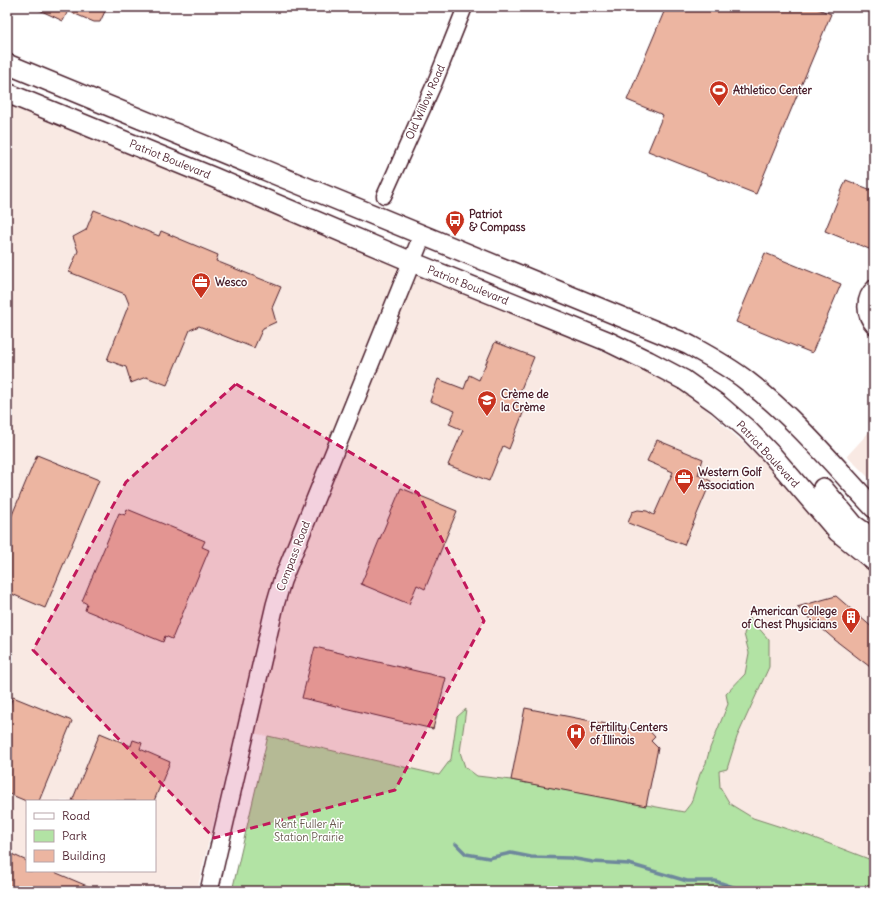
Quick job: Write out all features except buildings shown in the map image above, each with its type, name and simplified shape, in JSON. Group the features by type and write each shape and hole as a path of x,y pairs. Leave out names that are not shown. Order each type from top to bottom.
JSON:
{"main road":[{"path":"7,64 687,344 746,380 772,402 797,425 874,508"},
{"name":"Patriot Boulevard","path":"7,93 215,178 412,262 607,341 648,360 684,380 718,404 747,429 816,493 838,532 874,561"},
{"path":"827,458 827,472 816,493 854,525 874,539"}],"street":[{"name":"Old Willow Road","path":"384,196 435,82 465,7"},
{"name":"Compass Road","path":"209,891 282,581 422,236"},
{"path":"874,286 867,297 865,306 866,315 874,327"}],"highlighted area":[{"path":"236,384 418,493 484,621 395,790 214,838 33,650 126,482"}],"shaded area":[{"path":"7,102 515,313 681,387 785,480 874,569 874,861 809,836 753,818 730,804 720,787 719,771 727,769 737,737 769,667 750,618 744,634 749,653 745,674 732,687 728,704 710,748 706,763 700,774 691,803 684,812 511,780 477,776 465,767 460,752 466,710 457,717 451,759 439,775 236,729 197,891 7,891"},
{"path":"874,424 874,483 847,456 869,432"}],"green space":[{"name":"Kent Fuller Air Station Prairie","path":"750,618 769,640 769,667 737,737 727,769 719,771 720,787 730,804 753,818 809,836 874,861 874,891 232,891 268,736 439,775 451,759 457,717 466,709 460,752 465,767 477,776 511,780 684,812 691,803 700,774 706,763 710,748 728,704 726,694 745,674 749,653 744,634"}],"waterway":[{"path":"456,844 466,854 489,858 511,853 531,857 570,858 593,862 629,864 687,881 715,881 745,891"}],"place":[{"name":"Athletico Center","path":"719,107"},
{"name":"Patriot & Compass","path":"455,237"},
{"name":"Wesco","path":"201,299"},
{"name":"Crème de la Crème","path":"487,417"},
{"name":"Western Golf Association","path":"684,495"},
{"name":"American College of Chest Physicians","path":"851,634"},
{"name":"Fertility Centers of Illinois","path":"576,750"}]}
